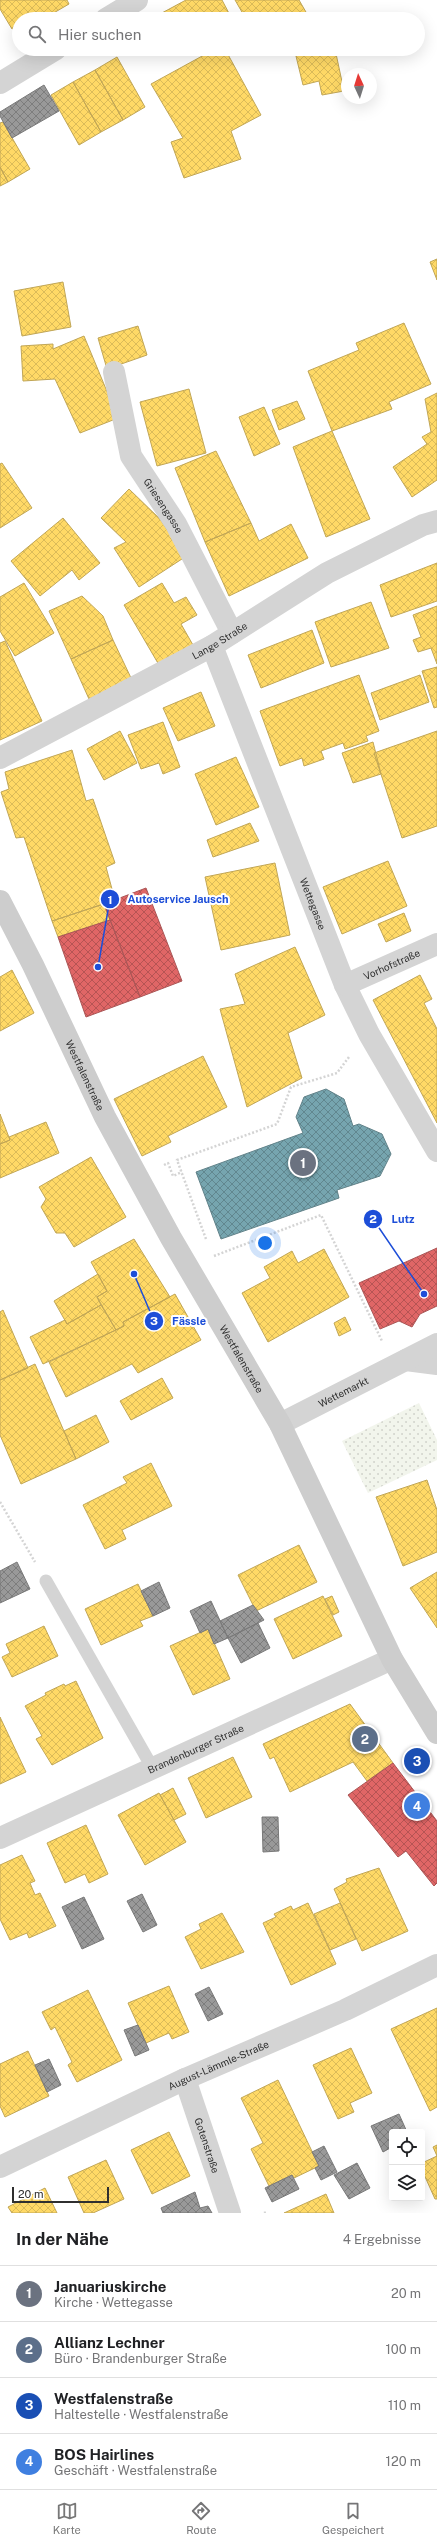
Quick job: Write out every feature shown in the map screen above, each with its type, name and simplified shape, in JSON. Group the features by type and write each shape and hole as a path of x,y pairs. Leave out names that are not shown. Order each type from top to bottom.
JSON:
{"main road":[{"name":"Westfalenstraße","path":"0,901 33,964 104,1117 171,1238 280,1424 392,1659 437,1732"}],"street":[{"path":"117,12 137,0"},
{"path":"0,83 44,56"},
{"name":"Griesengasse","path":"114,372 131,456 176,524 232,634"},
{"name":"Lange Straße","path":"0,758 212,646 327,573 423,525 437,521"},
{"name":"Wettegasse","path":"212,646 346,985 369,1034 437,1151"},
{"name":"Vorhofstraße","path":"346,985 437,944"},
{"name":"Wettemarkt","path":"280,1424 437,1344"},
{"path":"401,1363 437,1364"},
{"name":"Brandenburger Straße","path":"0,1838 152,1767 392,1659"},
{"name":"August-Lämmle-Straße","path":"0,2167 185,2079 344,2010 437,1965"},
{"name":"Gotenstraße","path":"185,2079 230,2213"}],"lane":[{"path":"46,1581 152,1767"}],"path":[{"path":"208,1242 177,1160 277,1124 292,1087 337,1073"},
{"path":"173,1176 182,1172"},
{"path":"210,1249 213,1256 321,1215 401,1363"},
{"path":"0,1502 46,1581"}],"shaded area":[{"path":"419,1403 437,1440 437,1460 368,1493 342,1441"}],"building: Wohnen":[{"path":"0,0 67,0 69,4 55,12 12,12 12,29 0,9"},
{"path":"186,0 222,0 228,12 164,12"},
{"path":"235,0 299,0 306,12 242,12"},
{"path":"202,56 229,56 261,115 231,131 241,159 184,178 171,142 183,138 151,84"},
{"path":"296,56 336,56 341,77 341,92 322,95 319,81 303,85"},
{"path":"117,57 145,107 123,120 95,70"},
{"path":"95,70 123,120 101,132 73,82"},
{"path":"73,82 101,132 79,145 51,95"},
{"path":"3,122 30,169 8,182 0,167 0,123"},
{"path":"0,167 8,182 0,186"},
{"path":"437,259 437,280 430,262"},
{"path":"63,282 71,327 22,336 14,291"},
{"path":"404,323 431,384 389,402 392,409 332,431 308,371 359,350 356,343"},
{"path":"138,326 147,355 107,369 98,338"},
{"path":"84,336 118,418 80,433 55,379 23,381 21,346 53,344 53,349"},
{"path":"189,389 206,453 157,466 140,402"},
{"path":"437,393 437,480 412,497 393,467 427,444 422,437 431,432 425,399"},
{"path":"297,401 305,419 279,430 272,410"},
{"path":"264,407 280,444 254,456 239,417"},
{"path":"332,431 370,519 326,537 293,447"},
{"path":"216,451 251,523 205,542 175,468"},
{"path":"2,463 32,508 0,528 0,464"},
{"path":"129,489 160,519 185,557 139,587 114,548 126,542 101,518"},
{"path":"63,518 100,563 79,580 72,570 40,596 11,561"},
{"path":"251,523 259,541 291,524 308,558 229,596 205,542"},
{"path":"437,563 437,601 391,617 380,585"},
{"path":"24,583 54,633 15,656 0,631 0,597"},
{"path":"162,583 174,603 186,597 197,615 181,624 193,645 159,665 124,605"},
{"path":"82,596 103,616 113,640 71,659 49,611"},
{"path":"371,602 389,648 331,667 315,622"},
{"path":"437,606 437,664 431,648 418,652 413,640 421,637 413,615"},
{"path":"312,630 324,663 261,688 248,655"},
{"path":"113,640 132,680 89,699 71,659"},
{"path":"5,641 42,721 0,740 0,643"},
{"path":"437,667 437,707 434,708 422,671"},
{"path":"359,675 379,731 366,736 368,741 345,749 343,743 321,751 324,759 304,766 302,758 280,766 260,711"},
{"path":"420,675 429,702 380,720 371,693"},
{"path":"201,692 215,726 178,741 163,708"},
{"path":"163,722 180,767 163,774 159,763 141,769 128,735"},
{"path":"120,731 137,763 104,780 87,749"},
{"path":"437,731 437,826 402,838 374,753"},
{"path":"373,742 381,774 353,783 342,753"},
{"path":"72,750 86,801 93,799 115,863 106,867 115,900 52,921 24,837 16,838 1,792 9,789 5,772"},
{"path":"236,757 259,807 216,825 195,774"},
{"path":"250,823 259,841 213,857 207,840"},
{"path":"388,861 407,906 342,934 323,887"},
{"path":"275,863 290,935 221,950 205,877"},
{"path":"104,904 110,920 58,937 52,921"},
{"path":"404,913 411,931 386,942 378,924"},
{"path":"295,947 325,1015 288,1033 302,1078 247,1107 220,1009 245,1004 235,974"},
{"path":"12,970 34,1013 0,1031 0,977"},
{"path":"420,975 432,999 424,1003 437,1029 437,1123 373,1000"},
{"path":"203,1056 227,1107 168,1136 171,1142 142,1156 114,1099"},
{"path":"0,1114 10,1140 0,1144"},
{"path":"46,1122 59,1153 0,1178 0,1144 10,1140 9,1137"},
{"path":"91,1157 126,1217 74,1247 65,1233 56,1233 41,1207 46,1199 39,1187"},
{"path":"134,1239 170,1297 123,1322 124,1326 116,1330 97,1297 107,1291 91,1262"},
{"path":"324,1249 349,1297 268,1342 242,1293 270,1278 264,1267 292,1251 298,1263"},
{"path":"98,1274 107,1291 97,1297 101,1305 67,1324 54,1301"},
{"path":"175,1294 201,1340 138,1373 132,1364 66,1397 49,1362 124,1326 123,1322"},
{"path":"101,1305 116,1330 43,1364 30,1337 65,1320 67,1324"},
{"path":"3,1310 28,1368 0,1380 0,1312"},
{"path":"345,1317 351,1330 339,1336 334,1323"},
{"path":"35,1364 76,1459 21,1484 0,1435 0,1380"},
{"path":"162,1378 173,1398 131,1420 120,1401"},
{"path":"96,1415 109,1442 76,1459 64,1431"},
{"path":"151,1463 172,1506 122,1530 126,1539 105,1549 83,1505 127,1483 123,1477"},
{"path":"427,1480 437,1510 437,1552 403,1566 376,1497"},
{"path":"299,1545 317,1582 256,1611 238,1575"},
{"path":"437,1572 437,1628 410,1588"},
{"path":"138,1584 153,1616 140,1621 143,1626 101,1645 85,1609"},
{"path":"323,1596 342,1636 293,1659 274,1619"},
{"path":"332,1596 339,1612 333,1615 325,1599"},
{"path":"44,1626 58,1656 12,1677 2,1657 10,1653 6,1644"},
{"path":"208,1629 230,1679 193,1695 170,1646"},
{"path":"76,1681 103,1738 52,1765 36,1739 42,1736 25,1706 46,1695 45,1693 64,1684 65,1686"},
{"path":"350,1704 393,1763 367,1781 353,1762 290,1792 274,1757 270,1759 263,1744"},
{"path":"0,1717 26,1772 0,1784"},
{"path":"233,1757 252,1797 206,1818 188,1778"},
{"path":"173,1788 186,1814 174,1820 160,1795"},
{"path":"159,1793 186,1842 145,1865 118,1815"},
{"path":"86,1825 108,1874 89,1883 85,1874 65,1883 47,1843"},
{"path":"22,1855 35,1881 30,1883 35,1895 40,1893 56,1926 29,1938 27,1933 10,1940 0,1919 0,1865"},
{"path":"379,1868 408,1931 362,1951 334,1889 347,1882 346,1879"},
{"path":"308,1903 336,1964 291,1985 263,1923 276,1917 274,1914 291,1906 293,1910"},
{"path":"340,1903 356,1939 330,1950 314,1914"},
{"path":"222,1913 244,1952 201,1969 185,1937 201,1929 199,1924"},
{"path":"169,1986 189,2032 172,2039 169,2033 146,2043 128,2003"},
{"path":"88,1990 122,2060 77,2082 68,2065 72,2062 55,2027 51,2030 42,2012"},
{"path":"437,2008 437,2107 430,2111 391,2029"},
{"path":"351,2048 372,2093 350,2103 354,2112 338,2119 313,2065"},
{"path":"28,2051 49,2096 5,2117 0,2106 0,2064"},
{"path":"278,2080 319,2166 294,2178 292,2175 269,2186 251,2149 263,2143 241,2098"},
{"path":"169,2132 190,2176 152,2194 131,2150"},
{"path":"437,2145 437,2156 433,2147"},
{"path":"437,2156 437,2199 435,2199 425,2177 425,2162"},
{"path":"106,2160 124,2199 93,2213 84,2213 68,2177"},
{"path":"45,2188 57,2213 12,2213 8,2207"},
{"path":"326,2194 334,2213 284,2213"}],"building: Handel":[{"path":"146,888 182,981 140,997 104,904"},
{"path":"110,920 140,997 86,1017 58,937"},
{"path":"437,1248 437,1306 420,1314 412,1327 399,1321 380,1329 359,1283"},
{"path":"393,1763 437,1821 437,1883 434,1886 406,1851 398,1857 348,1795"}],"building: Öffentlich":[{"path":"326,1089 344,1099 353,1126 359,1124 382,1134 391,1154 380,1176 337,1190 339,1198 221,1239 196,1172 303,1133 296,1117 304,1097"}],"building: Industrie":[{"path":"44,85 59,111 12,138 0,116 0,112"},
{"path":"17,1562 30,1589 0,1603 0,1571"},
{"path":"159,1582 170,1608 153,1616 141,1591"},
{"path":"211,1601 228,1638 214,1644 208,1629 200,1633 190,1611"},
{"path":"253,1605 264,1620 228,1638 220,1621"},
{"path":"258,1623 270,1648 241,1663 228,1638"},
{"path":"262,1817 278,1817 279,1851 263,1852"},
{"path":"142,1894 157,1925 143,1932 127,1901"},
{"path":"84,1897 104,1939 82,1949 62,1907"},
{"path":"209,1987 223,2014 208,2021 195,1994"},
{"path":"138,2025 149,2050 135,2056 124,2030"},
{"path":"49,2059 61,2085 47,2092 35,2065"},
{"path":"399,2114 406,2129 389,2129 389,2149 383,2152 371,2126"},
{"path":"324,2146 337,2172 321,2180 315,2168 319,2166 312,2152"},
{"path":"357,2163 370,2188 349,2199 334,2175"},
{"path":"292,2175 299,2189 272,2202 265,2188"},
{"path":"195,2192 200,2208 208,2206 212,2213 163,2213 161,2208"}],"place":[{"name":"Autoservice Jausch","path":"98,967"},
{"name":"Januariuskirche","path":"303,1163"},
{"name":"Fässle","path":"134,1274"},
{"name":"Lutz","path":"424,1294"},
{"name":"Allianz Lechner","path":"365,1739"},
{"name":"Westfalenstraße","path":"417,1761"},
{"name":"BOS Hairlines","path":"417,1806"}]}
